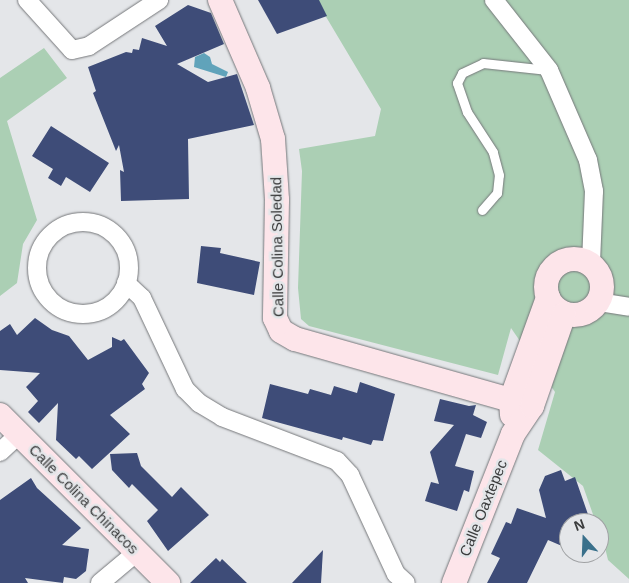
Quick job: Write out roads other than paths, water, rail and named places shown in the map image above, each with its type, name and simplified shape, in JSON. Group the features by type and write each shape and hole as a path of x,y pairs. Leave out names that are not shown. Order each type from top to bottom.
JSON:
{"street":[{"path":"27,0 72,50 89,46 159,0"},
{"name":"Calle Colina Soledad","path":"220,0 258,88 273,139 277,200 275,318 281,331 295,339 522,403"},
{"path":"494,0 549,70 588,160 594,191 591,263"},
{"path":"126,282 108,306 80,314 65,311 52,303 40,284 37,262 42,247 63,226 93,224 113,234 126,252 126,282 142,298 185,389 199,404 222,417 337,461 350,475 396,574 406,583"},
{"path":"577,258 591,263 600,274 603,289 599,302 590,311 578,316 556,306 546,284 551,270 577,258"},
{"path":"599,302 629,306"},
{"name":"Calle Oaxtepec","path":"454,583 513,434 556,306"},
{"name":"Calle Colina Chinacos","path":"0,415 168,583"},
{"path":"0,452 19,434"},
{"path":"100,583 138,552"}],"lane":[{"path":"482,210 498,193 498,174 493,152 465,105 457,83 462,73 483,63 549,70"}],"water":[{"path":"204,53 210,57 212,64 228,72 226,77 194,67 195,57"}]}
